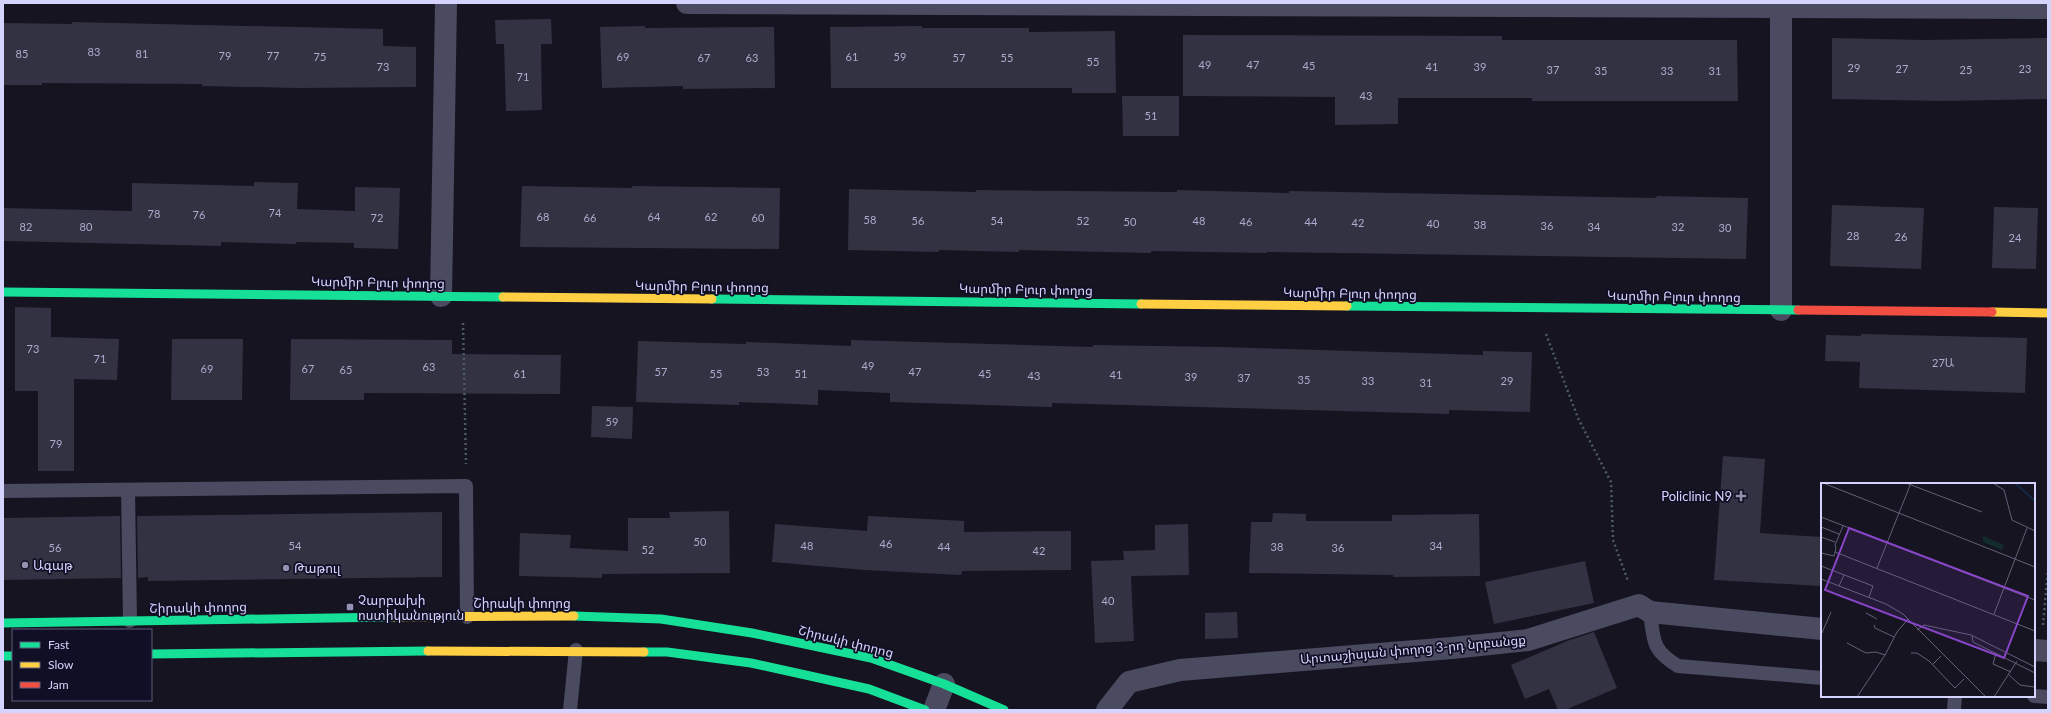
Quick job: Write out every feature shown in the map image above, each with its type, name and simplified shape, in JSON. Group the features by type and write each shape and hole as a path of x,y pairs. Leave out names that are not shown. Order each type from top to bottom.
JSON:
{"main road":[{"name":"Կարմիր Բլուր փողոց","path":"3,292 2048,313"},
{"name":"Շիրակի փողոց","path":"3,623 544,615 661,619 752,633 871,658 944,684 1004,710"},
{"path":"152,654 576,650 667,652 751,663 869,689 925,710"}],"street":[{"path":"441,296 446,3"},
{"path":"688,3 1781,5 2048,8"},
{"path":"1781,5 1781,310"},
{"name":"Արտաշիսյան փողոց 3-րդ նրբանցք","path":"1107,710 1129,682 1180,670 1452,648 1528,640 1640,605 1650,612 1821,629"},
{"path":"934,710 944,684"}],"lane":[{"path":"3,491 466,486 467,617"},
{"path":"128,490 130,621"},
{"path":"1650,612 1655,645 1663,657 1678,666 1821,678"},
{"path":"570,710 576,650"},
{"path":"2035,696 2048,697"},
{"path":"1954,710 1955,697"}],"path":[{"path":"1545,329 1578,418 1611,482 1613,540 1630,587"},
{"path":"464,336 466,486"},
{"path":"2041,651 2048,569"}],"building":[{"path":"551,19 552,44 541,44 542,110 506,111 504,44 496,44 495,20"},
{"path":"72,22 383,29 383,46 416,47 416,87 297,88 202,86 202,84 42,83 42,85 3,85 3,23 72,24"},
{"path":"645,26 645,28 774,27 775,88 683,89 683,86 602,88 600,27"},
{"path":"922,26 922,28 1029,28 1029,32 1115,31 1116,93 1072,93 1072,88 831,88 830,27"},
{"path":"1183,35 1502,36 1502,40 1737,40 1738,101 1532,101 1532,98 1398,98 1398,124 1335,125 1335,97 1183,96"},
{"path":"1832,38 1924,40 2047,38 2047,99 1944,101 1832,99"},
{"path":"1122,96 1179,96 1179,136 1123,136"},
{"path":"254,182 298,183 297,209 355,211 355,187 400,188 398,249 354,248 354,243 296,242 296,244 221,242 221,246 3,241 3,208 132,211 132,183 254,186"},
{"path":"522,186 780,188 779,249 520,247"},
{"path":"849,189 976,192 976,190 1177,192 1177,190 1289,193 1289,191 1656,198 1657,196 1748,198 1746,259 1267,252 1151,251 1151,253 939,250 939,252 848,250"},
{"path":"1832,205 1924,208 1921,269 1830,266"},
{"path":"1994,207 2038,208 2036,269 1992,268"},
{"path":"15,307 51,308 51,337 119,339 117,380 74,379 74,471 38,471 38,391 15,391"},
{"path":"1861,334 2027,338 2025,393 1859,388 1860,362 1825,361 1826,335 1861,336"},
{"path":"172,339 243,339 242,400 171,400"},
{"path":"291,339 452,340 452,354 561,355 560,394 364,393 364,400 290,400"},
{"path":"851,340 1093,347 1093,345 1221,347 1483,355 1483,351 1532,352 1530,412 1449,410 1449,414 1052,403 1052,407 890,402 890,393 818,390 818,405 739,402 739,405 636,402 638,341 746,344 746,342 851,346"},
{"path":"592,406 633,407 632,439 591,437"},
{"name":"Policlinic N9","path":"1723,456 1765,459 1760,533 1821,537 1821,586 1714,580"},
{"path":"729,511 730,573 602,574 602,578 519,576 520,533 571,535 570,548 628,551 628,518 670,518 669,512"},
{"path":"442,512 442,577 148,581 148,577 138,578 137,516"},
{"path":"1273,513 1306,514 1306,521 1392,521 1392,515 1479,514 1480,576 1393,577 1393,575 1249,573 1251,522 1272,522"},
{"path":"120,516 121,578 3,580 3,518"},
{"path":"868,516 964,521 964,532 1071,531 1071,570 962,571 961,575 865,570 772,562 775,524 867,531"},
{"path":"1188,524 1189,575 1131,576 1134,641 1095,643 1091,561 1124,560 1123,551 1155,550 1155,525"},
{"path":"1585,561 1594,603 1494,624 1485,582"},
{"path":"1237,612 1238,638 1205,639 1205,613"},
{"path":"1594,632 1617,688 1565,710 1558,710 1549,689 1525,699 1511,665 1567,641"}],"traffic: fast":[{"path":"3,292 503,297"},
{"path":"712,299 1141,304"},
{"path":"1347,306 1798,310"},
{"path":"574,616 661,619 752,633 871,658 944,684 1004,710"},
{"path":"3,623 393,617"},
{"path":"152,654 428,651"},
{"path":"644,652 667,652 751,663 869,689 925,710"},
{"path":"3,656 12,656"}],"traffic: slow":[{"path":"503,297 712,299"},
{"path":"1141,304 1347,306"},
{"path":"1992,312 2048,313"},
{"path":"393,617 574,616"},
{"path":"428,651 644,652"}],"traffic: jam":[{"path":"1798,310 1992,312"}],"place":[{"name":"Policlinic N9","path":"1741,496"},
{"name":"Ագաթ","path":"25,565"},
{"name":"Թաթուլ","path":"286,568"},
{"name":"Չարբախի ոստիկանություն","path":"350,607"}]}
